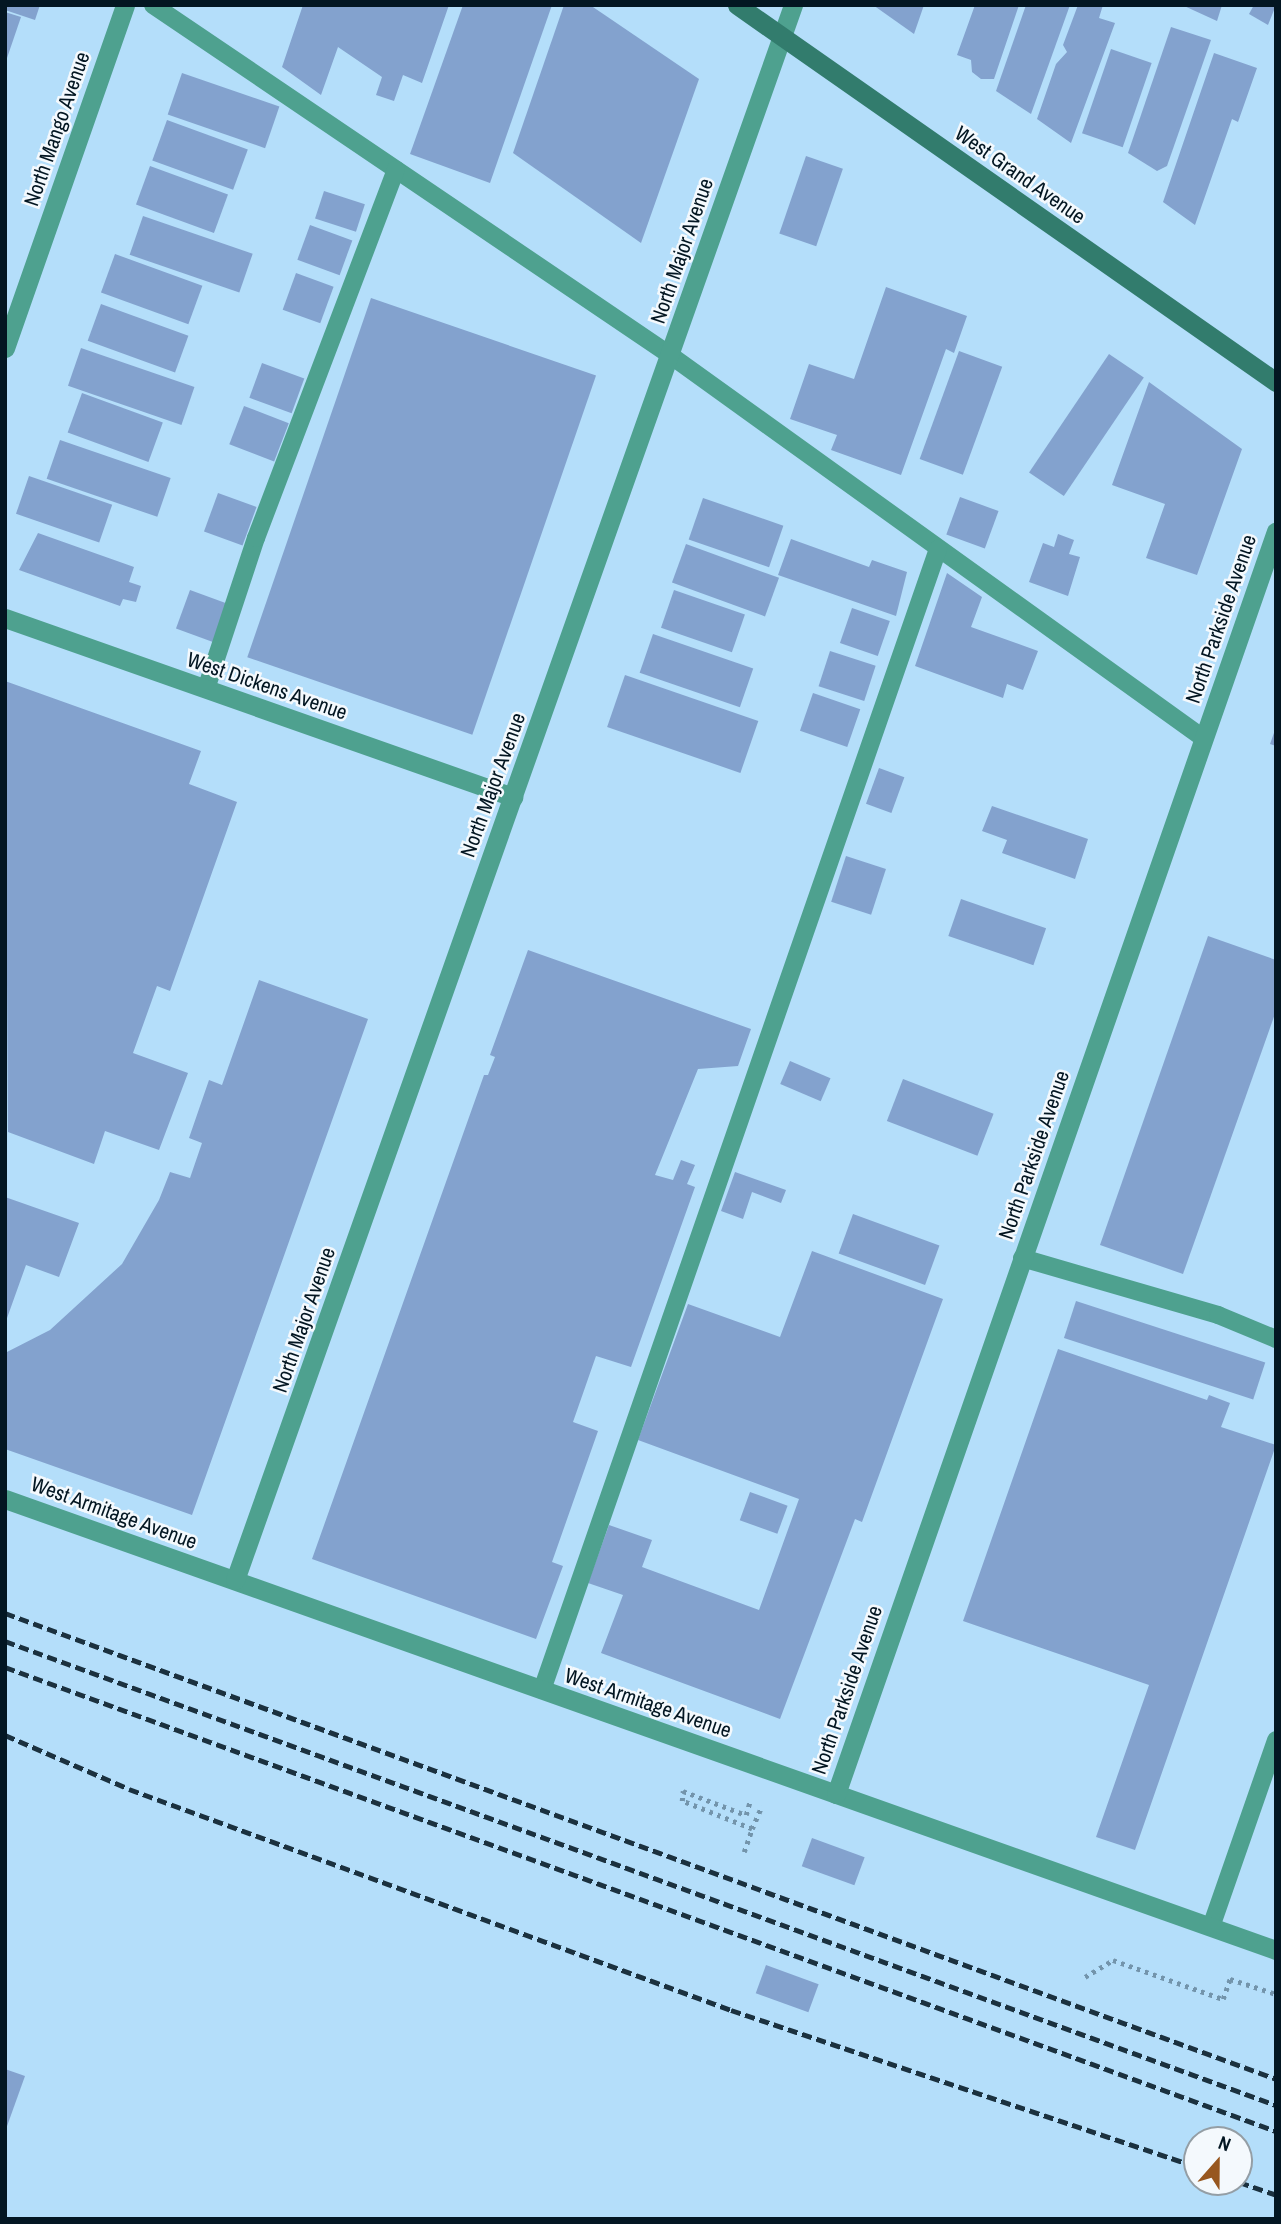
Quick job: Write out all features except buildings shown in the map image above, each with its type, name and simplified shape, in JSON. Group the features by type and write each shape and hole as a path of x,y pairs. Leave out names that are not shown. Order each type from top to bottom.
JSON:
{"main road":[{"name":"West Grand Avenue","path":"737,5 1276,382"}],"street":[{"name":"North Mango Avenue","path":"5,348 125,5"},
{"name":"North Major Avenue","path":"235,1580 793,5"},
{"name":"North Parkside Avenue","path":"835,1794 1276,531"},
{"name":"West Dickens Avenue","path":"5,618 513,797"},
{"name":"West Armitage Avenue","path":"5,1499 1276,1950"}],"lane":[{"path":"153,5 670,355 1203,738"},
{"path":"206,689 256,538 396,170"},
{"path":"542,1690 938,549"},
{"path":"1022,1258 1218,1315 1276,1339"},
{"path":"1211,1927 1276,1740"}],"path":[{"path":"750,1801 746,1815 683,1791 682,1801 752,1829"},
{"path":"744,1852 762,1806"},
{"path":"1085,1977 1113,1960 1223,1999 1230,1979 1276,1994"}],"railway":[{"path":"5,1613 1276,2079"},
{"path":"5,1641 1276,2105"},
{"path":"5,1667 1276,2131"},
{"path":"5,1735 129,1789 731,2010 1183,2162"},
{"path":"1253,2187 1276,2195"}]}
